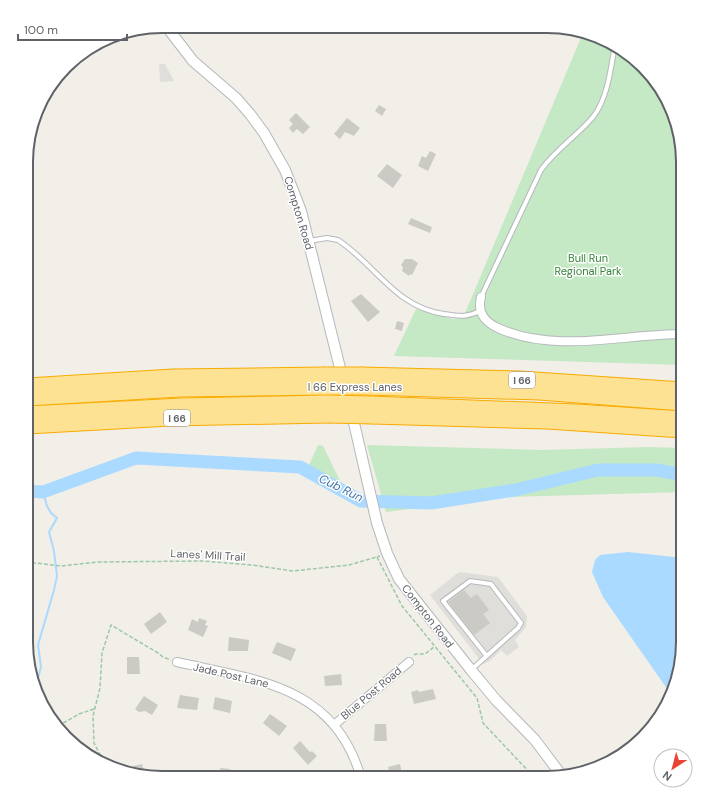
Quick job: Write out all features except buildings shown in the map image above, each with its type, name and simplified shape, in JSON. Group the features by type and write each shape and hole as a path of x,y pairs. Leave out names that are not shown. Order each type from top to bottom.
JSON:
{"highway":[{"name":"I 66","path":"33,386 173,377 323,381 520,380 676,390"},
{"name":"I 66 Express Lanes","path":"33,398 323,381"},
{"name":"I 66 Express Lanes","path":"362,381 676,402"},
{"name":"I 66 Express Lanes","path":"33,414 181,406 327,409"},
{"name":"I 66","path":"33,426 327,409 372,410 676,430"},
{"name":"I 66 Express Lanes","path":"372,410 555,410 676,419"}],"street":[{"name":"Compton Road","path":"172,33 193,60 236,98 264,132 275,150 292,187 309,241 340,368"},
{"path":"481,297 480,311 484,318 494,326 515,335 540,340 579,341 676,334"},
{"name":"Compton Road","path":"354,423 377,523 382,555 411,596 471,670 496,700 535,740 558,771"},
{"name":"Jade Post Lane","path":"177,662 256,679 276,685 309,703 334,725 350,750 358,771"},
{"name":"Blue Post Road","path":"334,725 409,662"}],"lane":[{"path":"481,297 541,170 549,158 593,117 608,79 614,51"},
{"path":"309,241 327,238 338,240 400,296 416,307 439,313 466,317 480,311"},
{"path":"471,670 518,628 521,623 491,584 470,582 443,601 486,655"}],"path":[{"name":"Lanes' Mill Trail","path":"33,563 60,566 98,562 202,561 293,571 349,565 382,555"},
{"path":"382,555 402,606 477,698 483,722 528,771"},
{"path":"100,755 94,743 94,709 100,688 102,653 111,625 163,657 177,662"},
{"path":"409,662 408,660 416,654 425,654 434,647"},
{"path":"62,724 79,714 94,709"}],"shaded area":[{"path":"159,64 165,64 174,81 160,82"},
{"path":"459,572 498,577 527,616 526,627 515,640 519,647 507,656 501,650 490,661 483,664 430,595"}],"green space":[{"name":"Bull Run Regional Park","path":"581,37 612,50 632,65 654,90 663,105 674,137 676,153 676,365 394,356 416,309 453,319 463,318"},
{"path":"318,445 323,446 344,489 305,474"},
{"path":"367,445 541,450 649,447 676,448 676,492 504,497 386,512"}],"water":[{"path":"628,552 676,557 676,651 674,667 667,689 603,597 592,572 595,560 600,555"}],"waterway":[{"name":"Cub Run","path":"33,491 43,492 136,458 300,467 361,501 431,503 515,490 598,470 657,470 676,474"},
{"path":"38,678 41,667 38,645 57,576 54,551 49,532 57,518 51,513 47,506 43,492"}]}
